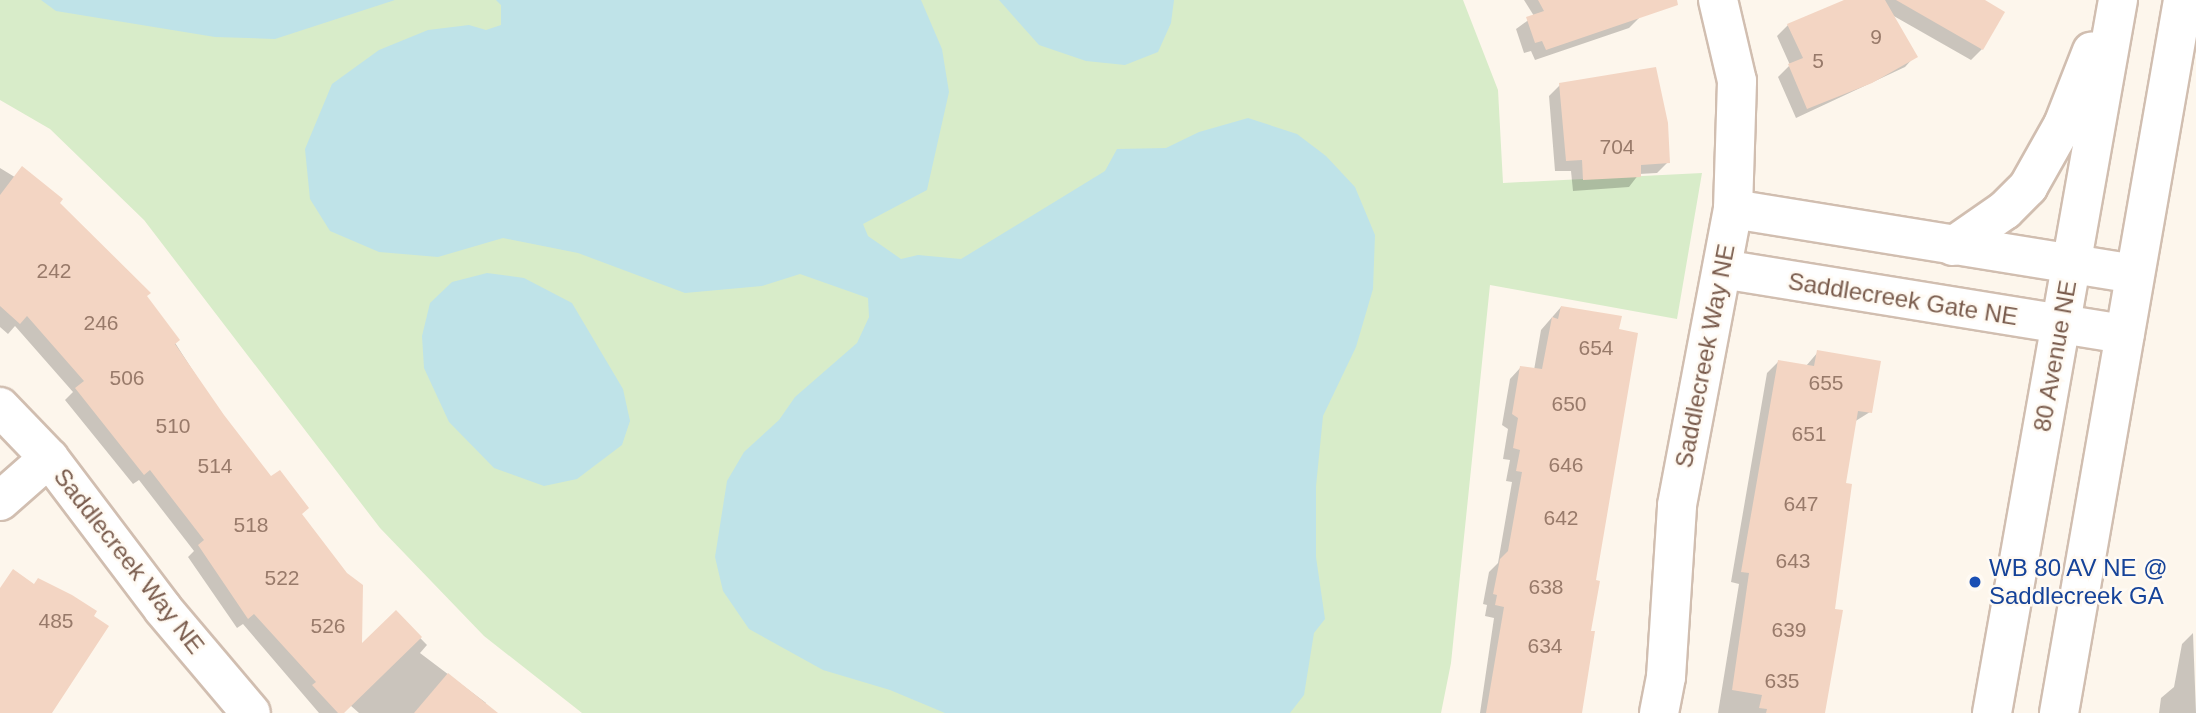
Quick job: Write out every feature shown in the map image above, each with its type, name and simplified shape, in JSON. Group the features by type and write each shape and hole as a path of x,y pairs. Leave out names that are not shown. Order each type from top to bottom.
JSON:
{"street":[{"name":"Saddlecreek Way NE","path":"1659,713 1666,677 1677,505 1732,209 1737,81 1718,0"},
{"path":"1953,246 2028,187 2063,124 2113,0"},
{"name":"80 Avenue NE","path":"1992,713 2118,0"},
{"path":"2059,713 2183,0"},
{"path":"1732,209 2135,275"},
{"name":"Saddlecreek Gate NE","path":"1722,269 2125,334"},
{"path":"0,407 49,458"},
{"name":"Saddlecreek Way NE","path":"0,501 49,458 163,609 251,713"}],"green space":[{"path":"0,0 1463,0 1498,90 1503,183 1702,173 1677,319 1490,285 1451,663 1441,713 582,713 484,636 380,528 144,220 50,129 0,100"}],"water":[{"path":"41,0 395,0 275,39 215,37 56,11"},
{"path":"496,0 921,0 942,49 949,92 927,190 863,224 868,236 901,259 918,255 961,259 1105,171 1117,149 1166,148 1199,132 1248,118 1297,134 1326,156 1355,187 1375,235 1373,289 1356,347 1323,416 1316,486 1316,557 1325,619 1314,633 1304,695 1290,713 945,713 890,690 823,670 749,629 723,591 715,557 727,481 744,452 779,420 795,397 857,343 869,317 868,298 800,274 762,286 685,293 578,253 503,238 438,257 379,252 330,231 310,199 305,149 332,84 379,50 428,30 469,25 486,30 501,25 501,5"},
{"path":"999,0 1174,0 1171,23 1158,52 1125,65 1086,61 1039,45"},
{"path":"487,273 524,278 572,303 623,389 630,421 622,445 577,479 544,486 494,468 449,422 424,368 422,336 430,303 452,282"}],"building":[{"path":"1538,0 1677,0 1678,5 1546,50 1542,41 1535,43 1526,17 1544,11"},
{"path":"1844,0 1885,0 1918,57 1872,83 1807,109 1788,64 1803,58 1787,24"},
{"path":"1896,0 1985,0 2005,12 1983,50"},
{"path":"1656,67 1668,123 1670,163 1641,165 1641,177 1583,180 1582,160 1566,161 1559,83"},
{"path":"22,166 63,199 60,203 151,293 147,296 180,340 175,344 224,415 271,476 280,470 309,508 302,514 347,573 363,585 362,643 396,610 422,637 344,713 338,713 312,685 316,682 254,614 248,619 198,545 204,540 150,470 144,475 75,388 84,381 27,316 20,324 0,306 0,195"},
{"path":"1561,306 1622,316 1619,329 1638,333 1596,580 1600,581 1591,631 1595,631 1582,713 1486,713 1504,607 1495,605 1497,595 1493,594 1500,559 1508,551 1522,472 1516,471 1520,450 1513,448 1518,418 1512,414 1520,366 1542,369 1552,317 1558,319"},
{"path":"1817,350 1881,361 1872,413 1858,411 1846,483 1852,484 1835,609 1843,610 1825,713 1766,713 1767,709 1759,708 1762,695 1732,690 1749,573 1741,572 1778,360 1814,366"},
{"path":"13,569 34,584 38,578 72,595 97,611 94,616 109,626 52,713 0,713 0,588"},
{"path":"448,673 498,713 414,713"}],"place":[{"name":"WB 80 AV NE @ Saddlecreek GA","path":"1975,582"}]}
